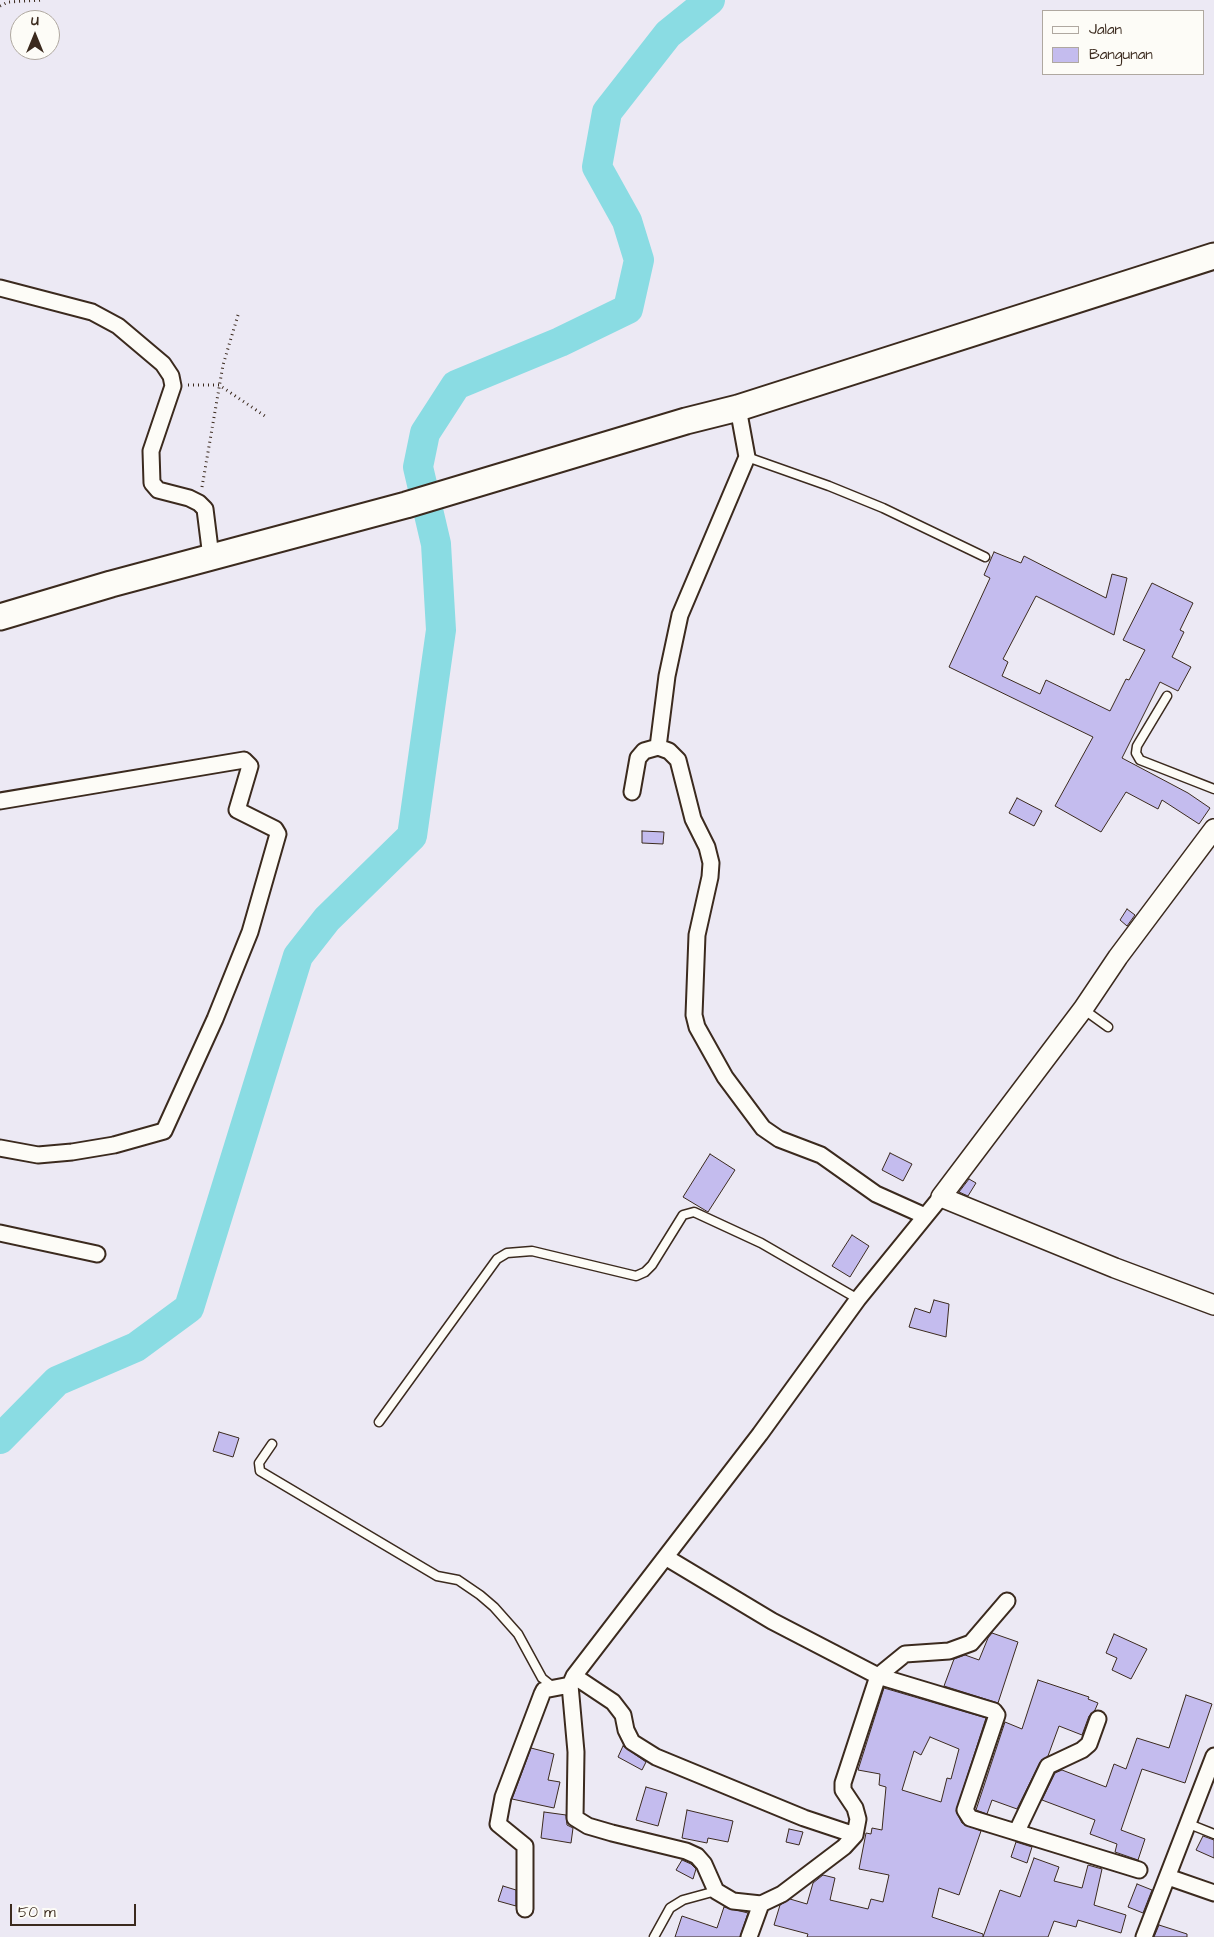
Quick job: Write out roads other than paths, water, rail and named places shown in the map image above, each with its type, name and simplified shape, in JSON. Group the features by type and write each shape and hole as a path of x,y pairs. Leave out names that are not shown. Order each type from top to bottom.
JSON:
{"highway":[{"path":"0,617 211,557 406,505 686,421 738,408 1214,256"}],"street":[{"path":"0,288 92,312 118,326 163,364 171,376 173,386 151,451 152,483 158,490 168,495 199,503 205,508 211,557"},
{"path":"658,747 667,676 680,615 747,457 738,408"},
{"path":"632,792 638,758 644,752 658,747 669,751 678,760 694,819 707,848 711,863 710,877 697,936 694,1015 697,1027 725,1077 764,1128 779,1139 831,1161 876,1194 925,1216"},
{"path":"0,801 244,760 250,766 237,810 275,828 278,834 250,932 215,1019 164,1131 114,1145 72,1152 38,1155 0,1148"},
{"path":"525,1909 524,1846 498,1822 503,1796 544,1690 572,1681 760,1434 858,1299 941,1197 1083,1010 1118,957 1214,829"},
{"path":"941,1197 1114,1268 1214,1305"},
{"path":"0,1233 97,1254"},
{"path":"667,1558 772,1621 878,1676 996,1712 996,1722 965,1810 970,1818 1139,1870"},
{"path":"572,1681 576,1752 575,1818 588,1826 604,1831 686,1851 697,1856 704,1864 716,1892 733,1901 761,1904 782,1894 844,1846 855,1834 858,1819 855,1808 843,1790 843,1783 878,1676 905,1654 949,1651 972,1643 1007,1601"},
{"path":"572,1681 613,1702 623,1715 626,1730 632,1742 656,1757 804,1818 855,1834"},
{"path":"1017,1831 1048,1766 1082,1750 1089,1744 1098,1720"},
{"path":"1144,1937 1214,1756"},
{"path":"1168,1877 1214,1893"},
{"path":"749,1937 761,1904"}],"lane":[{"path":"747,457 874,504 985,556"},
{"path":"1167,696 1137,746 1136,753 1140,760 1214,789"},
{"path":"1083,1010 1108,1027"},
{"path":"379,1422 497,1259 507,1253 532,1251 636,1276 645,1272 652,1265 684,1215 694,1212 761,1243 858,1299"},
{"path":"272,1444 259,1463 260,1471 437,1576 458,1580 480,1596 494,1607 518,1634 542,1678 554,1687"},
{"path":"1189,1824 1214,1834"},
{"path":"654,1937 670,1908 683,1900 716,1892"}],"waterway":[{"path":"0,1439 57,1381 136,1347 189,1308 298,956 327,919 412,836 441,630 436,544 418,467 425,433 456,385 560,342 628,309 639,260 627,221 597,167 607,112 668,34 710,0"}]}
